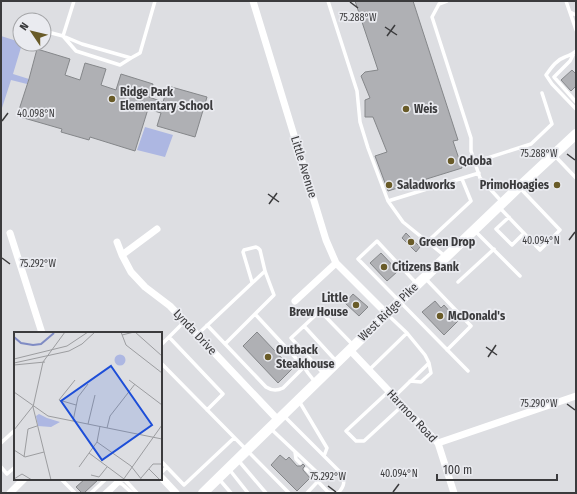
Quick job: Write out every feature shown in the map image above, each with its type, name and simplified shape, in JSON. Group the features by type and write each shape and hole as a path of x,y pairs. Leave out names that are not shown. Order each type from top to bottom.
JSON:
{"main road":[{"name":"West Ridge Pike","path":"203,493 324,374 576,134"}],"street":[{"name":"Little Avenue","path":"253,1 326,240 336,263 387,314"},
{"path":"122,255 157,229"},
{"path":"10,233 42,332"},
{"name":"Lynda Drive","path":"117,242 131,272 145,287 170,306 280,417"},
{"path":"295,301 336,263"},
{"name":"Harmon Road","path":"352,348 369,370 438,443 454,493"},
{"path":"438,443 576,396"},
{"path":"162,478 176,493"},
{"path":"10,493 23,480"}],"lane":[{"path":"63,36 74,1"},
{"path":"63,36 76,51 120,65 140,53 156,1"},
{"path":"328,1 357,90 360,122 388,201 403,222 446,258"},
{"path":"447,1 439,4 432,18 471,138 471,151 478,174 509,217 540,250 560,230 519,187"},
{"path":"566,1 576,30"},
{"path":"570,12 576,15"},
{"path":"52,33 82,44 131,58"},
{"path":"574,53 570,61 554,78 576,102"},
{"path":"574,53 563,57 552,66 546,75 552,84 575,108"},
{"path":"475,162 532,144 552,124 542,93"},
{"path":"554,155 576,178"},
{"path":"388,201 478,174"},
{"path":"427,242 471,200 462,179"},
{"path":"509,217 496,229 512,245 524,233"},
{"path":"474,230 520,276"},
{"path":"447,350 471,326 377,241 358,259 399,302 447,350 468,371"},
{"path":"225,344 274,295 258,248 256,247 244,250 243,252 252,282"},
{"path":"458,282 494,249"},
{"path":"198,334 265,270"},
{"path":"324,374 291,338 320,311 352,348"},
{"path":"255,314 304,367 316,383"},
{"path":"387,314 407,332 425,355 429,363 431,373 421,382 410,381"},
{"path":"162,344 185,321"},
{"path":"207,325 266,387 270,389 279,390 283,388 304,367"},
{"path":"304,326 337,362"},
{"path":"369,370 407,332"},
{"path":"169,337 223,394 207,410"},
{"path":"394,397 429,363"},
{"path":"162,364 289,493"},
{"path":"389,391 346,431 356,441 364,441 402,406"},
{"path":"298,400 327,448 324,456"},
{"path":"280,417 341,473 344,479 344,486 338,493 327,492 306,469"},
{"path":"270,428 322,477 306,493"},
{"path":"1,443 14,431"},
{"path":"162,462 184,485 234,438"},
{"path":"295,451 296,458 300,463"},
{"path":"237,460 266,493"},
{"path":"1,467 7,474 14,468"},
{"path":"162,472 167,467"},
{"path":"228,469 248,493"},
{"path":"218,478 231,493"},
{"path":"62,480 75,493"},
{"path":"91,493 105,480"},
{"path":"104,493 118,480 126,480 138,493"},
{"path":"109,493 119,483 126,480"},
{"path":"119,483 132,493"}],"shaded area":[{"path":"1,36 12,39 12,52 20,52 13,74 29,79 27,84 11,80 1,108"},
{"path":"145,127 173,135 165,157 137,150"}],"building":[{"path":"355,1 413,1 458,140 453,141 462,168 388,191 375,156 387,152 373,117 365,117 365,100 370,98 361,76 365,72 378,70"},
{"path":"36,52 47,52 70,59 65,75 80,80 85,63 106,69 101,85 116,90 121,74 153,84 149,97 163,102 168,86 207,97 195,137 157,126 161,113 148,109 135,151 90,137 89,140 61,132 62,129 17,116"},
{"path":"572,70 576,74 576,86 571,91 561,80"},
{"name":"Green Drop","path":"406,233 420,247 416,252 402,238"},
{"name":"Citizens Bank","path":"381,253 398,271 387,281 370,263"},
{"name":"Little Brew House","path":"353,294 368,307 359,316 345,303"},
{"name":"McDonald's","path":"435,301 441,308 444,305 458,321 444,335 422,312"},
{"name":"Outback Steakhouse","path":"257,332 292,369 278,383 243,346"},
{"path":"280,455 286,460 289,457 297,466 301,466 303,464 305,466 303,470 310,478 297,491 271,465"},
{"path":"84,480 98,480 84,493 76,487"}],"place":[{"name":"Ridge Park Elementary School","path":"112,99"},
{"name":"Weis","path":"406,109"},
{"name":"Qdoba","path":"451,161"},
{"name":"Saladworks","path":"389,185"},
{"name":"PrimoHoagies","path":"557,185"},
{"name":"Green Drop","path":"411,242"},
{"name":"Citizens Bank","path":"384,267"},
{"name":"Little Brew House","path":"356,305"},
{"name":"McDonald's","path":"440,316"},
{"name":"Outback Steakhouse","path":"268,357"}]}
